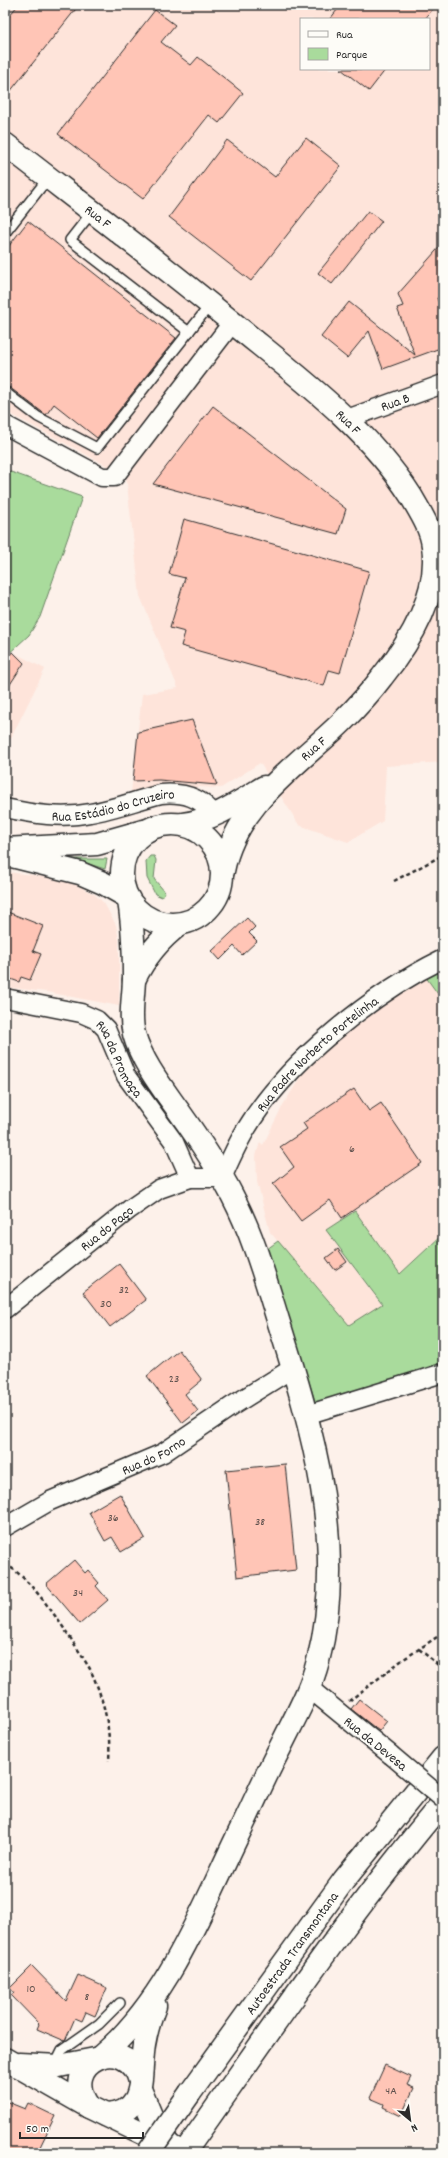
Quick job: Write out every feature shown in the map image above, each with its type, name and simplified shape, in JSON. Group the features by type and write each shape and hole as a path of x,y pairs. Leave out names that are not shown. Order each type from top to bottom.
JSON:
{"main road":[{"name":"Rua F","path":"5,144 210,304 346,419 396,475 426,521 433,546 434,560 430,589 425,608 411,636 383,676 342,722 278,778"},
{"path":"5,850 97,844 156,825 169,823 183,824 205,820 278,778"},
{"path":"5,855 80,873 128,899 139,912 151,920 166,924 180,924 195,919 206,911 219,892 227,850 237,830 278,778"},
{"path":"183,824 198,830 211,840 219,854 223,871"},
{"path":"144,830 132,841 125,856 122,878 128,899 133,933 134,980 132,1014 139,1047 155,1077 206,1150 242,1214 255,1247 293,1368 319,1469 324,1499 328,1578 326,1624 319,1660 309,1688 188,1938 163,1983 136,2023 84,2070 80,2079 82,2098 98,2111 116,2115 128,2108 137,2098 146,2035 163,1983"},
{"path":"134,980 142,964 158,943 180,924"},
{"name":"Autoestrada Transmontana","path":"148,2153 344,1880 443,1758"},
{"name":"Autoestrada Transmontana","path":"175,2151 214,2111 384,1874 443,1802"},
{"path":"9,2062 59,2066 113,2055 127,2060 134,2066 155,2125 175,2151"},
{"path":"9,2062 175,2151"}],"street":[{"path":"5,425 102,477 114,477 232,323"},
{"name":"Rua B","path":"346,419 443,384"},
{"name":"Rua Estádio do Cruzeiro","path":"5,808 42,815 68,816 89,814 161,794 171,793 193,797 208,807 214,815"},
{"name":"Rua Padre Norberto Portelinha","path":"222,1178 249,1125 268,1098 295,1068 376,998 409,976 443,959"},
{"name":"Rua da Promaça","path":"5,998 82,1013 92,1016 101,1023 126,1076 174,1142 190,1178"},
{"name":"Rua do Paço","path":"5,1309 149,1195 164,1186 190,1178 222,1178"},
{"name":"Rua do Forno","path":"5,1527 50,1501 163,1453 232,1406 293,1368"},
{"path":"306,1414 443,1373"},
{"name":"Rua da Devesa","path":"309,1688 443,1799"}],"lane":[{"path":"5,233 49,177"},
{"path":"92,211 70,240 188,332"},
{"path":"5,392 38,417 97,448 210,304"},
{"path":"59,2066 59,2056 62,2050 99,2024 120,2003"}],"path":[{"path":"394,881 443,855"},
{"path":"5,1564 20,1575 39,1595 90,1669 108,1722 110,1746 109,1761"},
{"path":"336,1711 419,1648 443,1633"},
{"path":"419,1648 443,1669"}],"shaded area":[{"path":"5,5 443,5 443,762 386,766 383,821 348,842 299,825 260,763 221,788 159,785 131,793 142,694 178,688 140,596 126,476 5,411"},
{"path":"13,652 45,669 5,750 5,657"},
{"path":"5,872 33,875 72,883 94,894 104,903 116,925 119,940 119,1006 47,992 5,987"},
{"path":"425,976 443,1001 443,1234 400,1274 355,1211 326,1230 382,1305 349,1325 270,1232 257,1182 256,1156 260,1142 263,1145 283,1105 307,1067 372,1011"}],"green space":[{"path":"5,470 82,497 40,617 29,635 5,657"},
{"path":"150,856 154,856 156,860 154,879 165,892 162,897 155,894 147,878 146,861"},
{"path":"73,859 107,859 105,869"},
{"path":"443,966 443,1001 425,976"},
{"path":"355,1211 400,1274 443,1234 443,1364 316,1404 267,1249 278,1241 349,1325 382,1304 326,1230"}],"building":[{"path":"18,5 79,5 5,98 5,21"},
{"path":"341,5 436,5 426,18 331,18"},
{"path":"155,10 175,25 161,42 191,65 198,57 243,93 219,123 209,115 143,199 58,134"},
{"path":"342,70 385,70 369,91"},
{"path":"306,138 341,166 251,281 169,217 227,140 275,177"},
{"path":"368,211 382,221 332,284 318,273"},
{"path":"28,221 176,338 97,438 54,404 46,415 5,384 5,251"},
{"path":"443,243 443,297 437,298 443,314 443,347 383,369 369,331 347,358 321,337 349,302 415,355 397,308 403,306 398,294"},
{"path":"213,406 346,509 338,534 153,484"},
{"path":"184,519 369,571 340,673 329,670 324,686 181,646 185,632 170,628 185,578 169,574"},
{"path":"13,652 24,663 5,692 5,657"},
{"path":"192,720 217,785 159,780 133,781 138,732"},
{"path":"5,911 43,926 33,951 41,954 30,980 21,977 19,982 5,977"},
{"path":"247,918 255,927 249,933 257,941 242,955 234,946 220,960 212,951"},
{"path":"354,1089 369,1111 381,1103 422,1163 342,1218 330,1200 301,1221 273,1184 294,1167 280,1147 307,1129 303,1123"},
{"path":"338,1249 347,1262 335,1270 326,1258"},
{"path":"119,1264 146,1300 110,1327 83,1292"},
{"path":"179,1350 202,1380 185,1394 198,1411 183,1423 147,1376"},
{"path":"285,1464 296,1570 237,1577 226,1470"},
{"path":"120,1494 145,1538 121,1552 112,1537 105,1541 89,1512"},
{"path":"74,1560 85,1573 88,1570 99,1583 96,1586 108,1600 80,1624 46,1584"},
{"path":"359,1699 387,1721 379,1731 351,1709"},
{"path":"32,1966 66,2001 78,1975 107,1988 95,2016 86,2012 82,2021 75,2018 65,2041 37,2029 39,2024 11,1995 14,1993 10,1988"},
{"path":"385,2065 411,2077 407,2085 414,2088 401,2116 383,2107 384,2104 370,2098"},
{"path":"5,2101 25,2109 28,2103 55,2116 37,2153 5,2153"}]}
